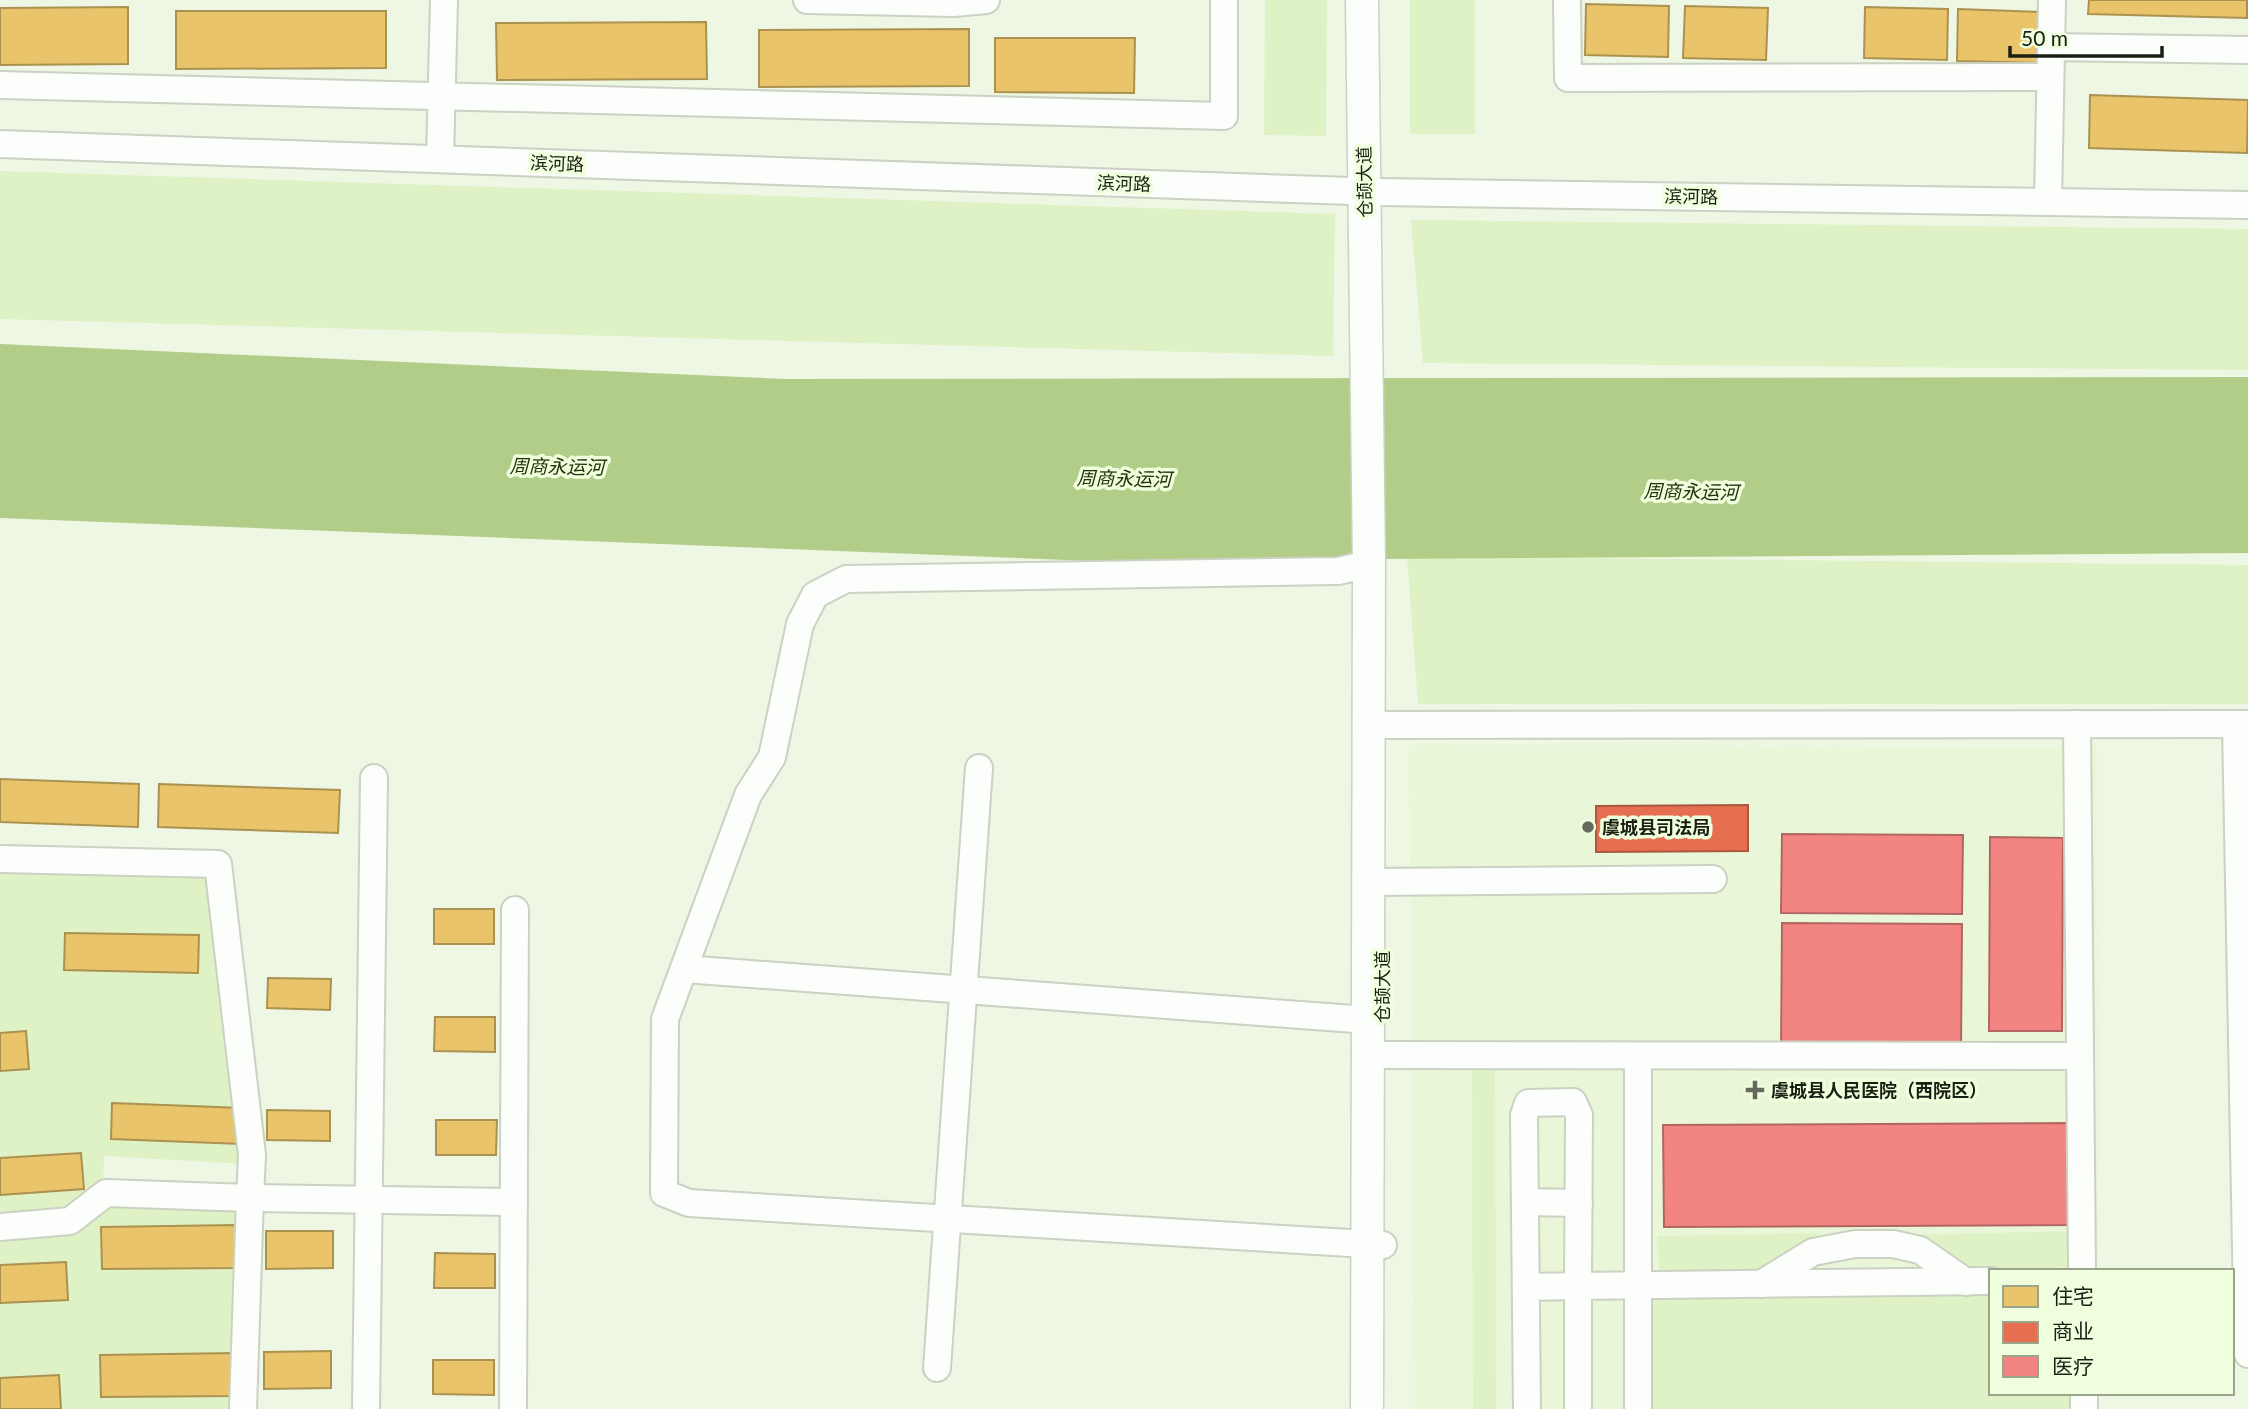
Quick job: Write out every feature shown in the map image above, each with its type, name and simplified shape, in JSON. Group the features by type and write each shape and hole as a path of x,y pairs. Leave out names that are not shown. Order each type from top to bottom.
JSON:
{"main road":[{"name":"仓颉大道","path":"1362,0 1373,192"},
{"name":"仓颉大道","path":"1367,1409 1375,1244 1373,192 1383,0"},
{"name":"仓颉大道","path":"1375,882 1368,1020 1375,1055"},
{"name":"仓颉大道","path":"1375,1244 1384,1409"}],"street":[{"path":"440,159 443,0"},
{"path":"807,0 954,4 986,0"},
{"path":"0,85 1224,116 1224,0"},
{"path":"1567,0 1568,78 2050,77"},
{"path":"2049,201 2052,0"},
{"path":"2051,47 2248,50"},
{"name":"滨河路","path":"0,144 1373,192 2248,205"},
{"path":"1375,564 1338,571 846,579 815,595 800,624 772,757 748,795 665,1019 664,1193 689,1203 1375,1244"},
{"path":"2077,724 2082,1269"},
{"path":"1375,725 2242,724 2248,1354"},
{"path":"937,1368 979,768"},
{"path":"366,1409 374,778"},
{"path":"0,859 218,864 251,1155 243,1409"},
{"path":"1375,882 1713,879"},
{"path":"513,1409 516,910"},
{"path":"684,969 1368,1020"},
{"path":"1375,1055 2080,1056"},
{"path":"1637,1056 1638,1409"},
{"path":"1527,1409 1524,1115 1528,1103 1573,1102 1579,1115 1578,1409"},
{"path":"0,1227 70,1221 106,1193 369,1202 514,1202"},
{"path":"1525,1202 1579,1203"},
{"path":"1761,1284 1813,1252 1868,1244 1893,1244 1920,1250 1978,1281"},
{"path":"1526,1287 1978,1281"}],"shaded area":[{"path":"1265,0 1327,0 1326,136 1264,135"},
{"path":"1410,0 1475,0 1475,134 1410,134"},
{"path":"0,171 1335,214 1333,356 0,319"},
{"path":"1411,220 2248,229 2248,370 1423,363"},
{"path":"1407,556 2248,565 2248,704 1418,704"},
{"name":"虞城县人民医院（西院区）","path":"1409,745 2097,746 2098,1269 1989,1269 1989,1395 2098,1395 2098,1409 1415,1409"},
{"path":"0,869 206,872 244,1164 104,1156 103,1185 69,1211 0,1216"},
{"path":"1472,1065 1495,1065 1496,1409 1473,1409"},
{"path":"111,1207 241,1210 237,1409 0,1409 0,1238 78,1231"},
{"path":"2071,1231 2071,1267 1963,1271 1909,1235"},
{"path":"1820,1233 1767,1271 1659,1272 1657,1236"},
{"path":"1989,1293 1989,1395 2071,1395 2072,1409 1648,1409 1648,1295"}],"water":[{"name":"周商永运河","path":"0,344 785,379 2248,377 2248,553 1092,561 0,518"}],"building: 住宅":[{"path":"2089,0 2247,0 2247,18 2088,14"},
{"path":"1586,4 1669,6 1668,57 1585,55"},
{"path":"1685,6 1768,8 1766,60 1683,58"},
{"path":"128,7 128,64 0,65 0,8"},
{"path":"1865,7 1948,9 1947,60 1864,58"},
{"path":"1958,9 2041,12 2040,63 1957,61"},
{"path":"176,11 386,11 386,68 176,69"},
{"path":"706,22 707,79 497,80 496,23"},
{"path":"969,29 969,86 759,87 759,30"},
{"path":"995,38 1135,38 1134,93 995,92"},
{"path":"2090,95 2248,100 2247,153 2089,148"},
{"path":"0,779 139,784 138,827 0,822"},
{"path":"159,784 340,790 338,833 158,827"},
{"path":"434,909 494,909 494,944 434,944"},
{"path":"65,933 199,935 198,973 64,970"},
{"path":"268,978 331,979 330,1010 267,1008"},
{"path":"435,1017 495,1017 495,1052 434,1051"},
{"path":"26,1031 29,1069 0,1071 0,1033"},
{"path":"112,1103 242,1108 241,1144 111,1139"},
{"path":"267,1110 330,1111 330,1141 267,1140"},
{"path":"436,1120 497,1120 496,1155 436,1155"},
{"path":"81,1153 84,1189 0,1195 0,1158"},
{"path":"236,1225 236,1268 102,1269 101,1227"},
{"path":"266,1231 333,1231 333,1268 266,1269"},
{"path":"435,1253 495,1254 495,1288 434,1288"},
{"path":"66,1262 68,1300 0,1303 0,1265"},
{"path":"331,1351 331,1388 264,1389 264,1352"},
{"path":"235,1353 236,1396 101,1397 100,1355"},
{"path":"433,1360 494,1360 494,1395 433,1394"},
{"path":"59,1375 61,1409 0,1409 0,1378"}],"building: 商业":[{"path":"1748,805 1748,851 1596,852 1596,806"}],"building: 医疗":[{"path":"1782,834 1963,835 1962,914 1781,913"},
{"path":"1990,837 2063,838 2062,1031 1989,1031"},
{"path":"1782,923 1962,924 1961,1050 1781,1049"},
{"path":"2076,1123 2076,1225 1664,1227 1663,1125"}],"place":[{"name":"虞城县司法局","path":"1588,827"},
{"name":"虞城县人民医院（西院区）","path":"1755,1090"}]}
